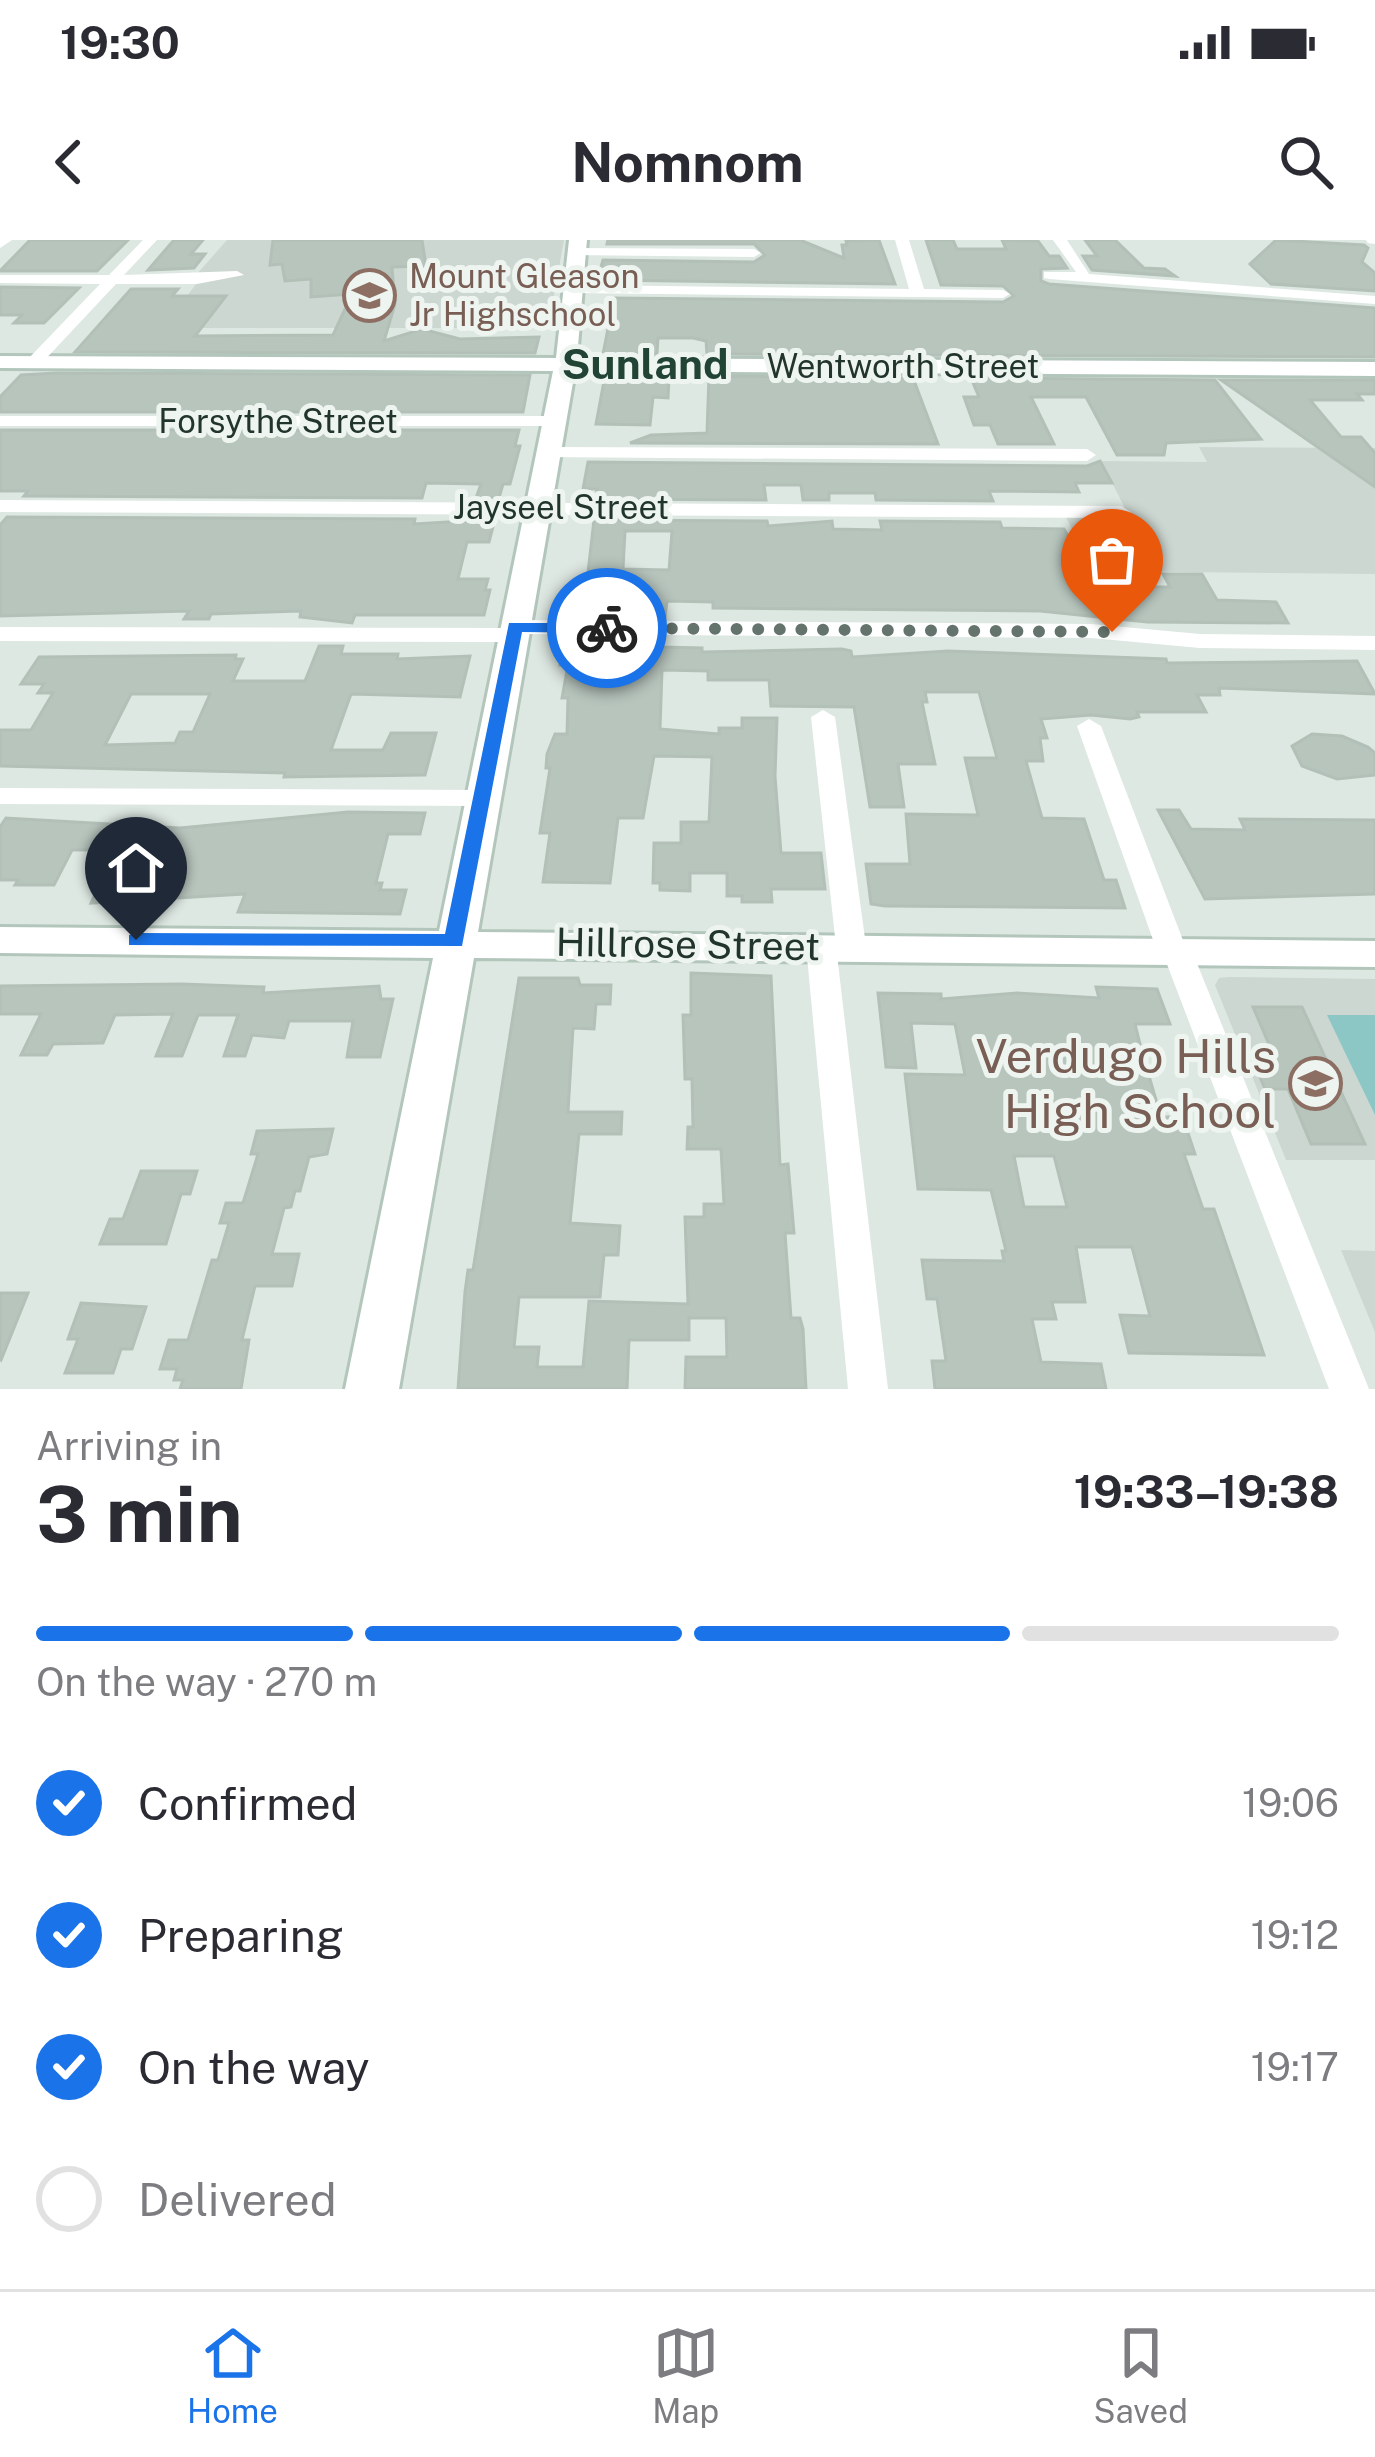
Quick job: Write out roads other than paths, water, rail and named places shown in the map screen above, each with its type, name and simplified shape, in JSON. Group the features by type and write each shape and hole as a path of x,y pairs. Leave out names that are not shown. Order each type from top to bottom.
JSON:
{"street":[{"path":"34,362 150,240"},
{"path":"902,240 917,291"},
{"path":"1060,240 1082,272 1081,278"},
{"path":"576,260 754,253"},
{"path":"576,260 917,291 1003,294"},
{"path":"372,1389 566,363 576,260"},
{"path":"0,279 237,275"},
{"path":"1049,275 1375,300"},
{"name":"Wentworth Street","path":"0,362 1375,369"},
{"name":"Forsythe Street","path":"0,421 1087,455"},
{"name":"Jayseel Street","path":"0,506 1121,512"},
{"path":"0,634 1091,631 1200,641 1375,643"},
{"path":"823,717 868,1389"},
{"path":"1089,726 1349,1389"},
{"path":"0,796 482,798"},
{"name":"Hillrose Street","path":"0,940 454,941 1375,954"}],"water":[{"path":"1327,1015 1375,1015 1375,1115"}],"place":[{"name":"Mount Gleason Jr Highschool","path":"370,295"},
{"name":"Verdugo Hills High School","path":"1315,1083"}],"district":[{"name":"Sunland","path":"645,363"}]}
